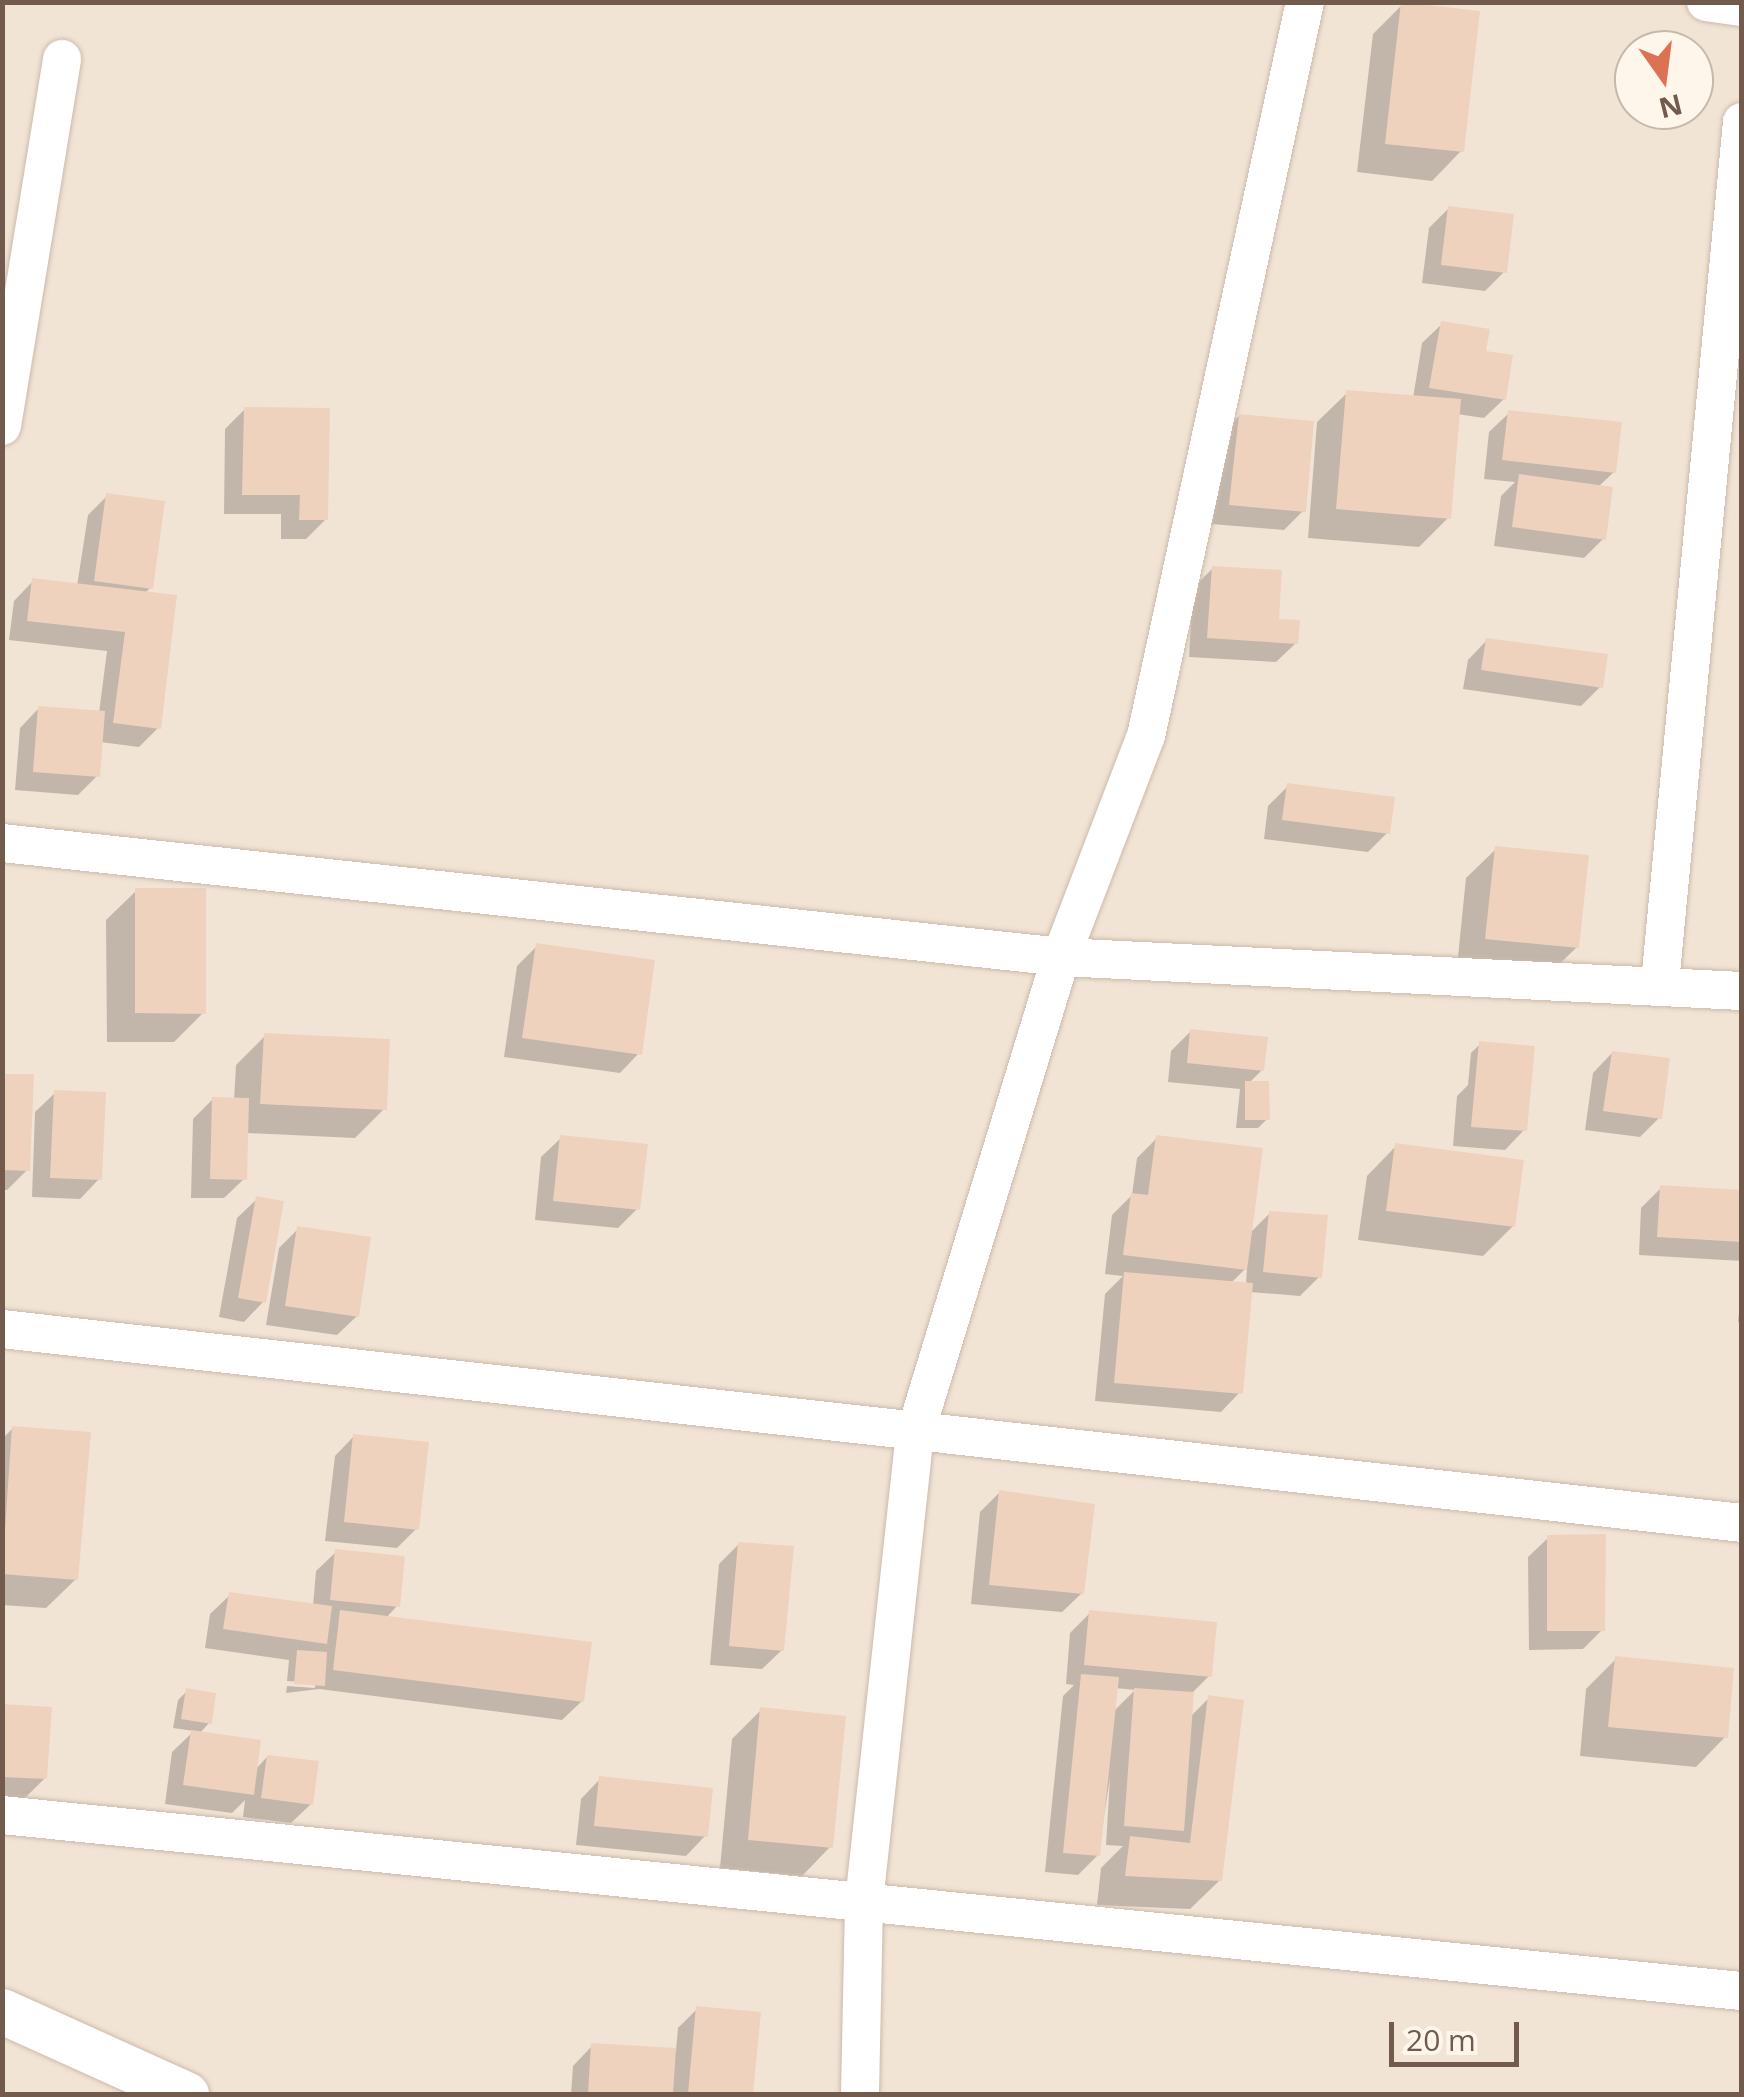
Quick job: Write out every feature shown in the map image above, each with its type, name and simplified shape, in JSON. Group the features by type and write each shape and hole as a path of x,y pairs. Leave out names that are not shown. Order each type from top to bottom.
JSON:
{"street":[{"path":"860,2094 864,1902 915,1434 1061,956 1146,736 1306,2"},
{"path":"1706,2 1742,8"},
{"path":"2,426 62,59"},
{"path":"1660,983 1742,122"},
{"path":"2,844 1061,956 1742,990"},
{"path":"2,1329 915,1434 1742,1523"},
{"path":"2,1815 1742,1991"},
{"path":"2,2012 186,2094"}],"shaded area":[{"path":"3,3 1741,3 1741,2094 3,2094"}],"building":[{"path":"1401,2 1480,11 1464,152 1385,144"},
{"path":"1448,206 1514,214 1507,273 1441,265"},
{"path":"1441,321 1490,329 1486,351 1513,355 1506,400 1429,388"},
{"path":"1346,390 1461,399 1451,519 1336,509"},
{"path":"244,407 330,408 328,520 299,520 300,495 242,495"},
{"path":"1508,410 1622,422 1616,473 1502,460"},
{"path":"1239,414 1314,421 1306,512 1229,505"},
{"path":"1519,474 1613,487 1606,540 1512,527"},
{"path":"106,493 165,501 153,589 94,581"},
{"path":"1212,566 1282,570 1279,619 1300,620 1298,644 1207,638"},
{"path":"32,578 177,595 161,729 113,723 125,632 27,621"},
{"path":"1486,638 1608,654 1603,688 1481,670"},
{"path":"38,706 105,711 100,777 33,772"},
{"path":"1287,783 1395,797 1390,834 1282,820"},
{"path":"1495,846 1589,855 1579,948 1485,939"},
{"path":"135,888 206,888 206,1014 135,1013"},
{"path":"536,943 655,960 642,1055 522,1038"},
{"path":"1190,1029 1268,1037 1264,1071 1187,1063"},
{"path":"264,1033 390,1039 387,1110 260,1104"},
{"path":"1479,1041 1535,1046 1527,1131 1471,1127"},
{"path":"1612,1051 1670,1058 1662,1119 1603,1111"},
{"path":"2,1074 34,1074 30,1171 2,1170"},
{"path":"1245,1081 1269,1081 1270,1120 1245,1120"},
{"path":"54,1090 106,1092 102,1180 50,1178"},
{"path":"212,1097 249,1098 247,1180 210,1179"},
{"path":"560,1135 648,1144 640,1210 553,1201"},
{"path":"1156,1135 1263,1148 1247,1270 1123,1255 1131,1193 1148,1195"},
{"path":"1395,1143 1524,1160 1515,1227 1386,1211"},
{"path":"1660,1185 1742,1190 1742,1242 1657,1237"},
{"path":"256,1196 284,1201 266,1303 238,1298"},
{"path":"1269,1211 1328,1215 1322,1278 1263,1272"},
{"path":"297,1226 371,1237 359,1317 285,1306"},
{"path":"1124,1272 1253,1283 1243,1394 1114,1383"},
{"path":"12,1426 91,1432 78,1580 2,1574"},
{"path":"353,1434 429,1442 419,1530 344,1522"},
{"path":"999,1490 1095,1504 1084,1594 989,1585"},
{"path":"1606,1534 1605,1631 1547,1631 1547,1535"},
{"path":"738,1542 794,1546 784,1651 729,1646"},
{"path":"335,1549 405,1556 400,1607 330,1600"},
{"path":"229,1592 332,1606 327,1644 223,1629"},
{"path":"340,1610 592,1642 584,1702 333,1670"},
{"path":"1089,1610 1217,1622 1212,1677 1084,1665"},
{"path":"297,1650 327,1652 325,1686 294,1684"},
{"path":"1615,1656 1734,1668 1728,1738 1608,1727"},
{"path":"1081,1674 1119,1677 1100,1856 1063,1853"},
{"path":"186,1688 216,1693 212,1724 181,1719"},
{"path":"1134,1688 1194,1692 1184,1831 1124,1826"},
{"path":"1208,1695 1244,1700 1222,1881 1125,1876 1130,1836 1190,1843"},
{"path":"2,1704 52,1707 47,1779 2,1777"},
{"path":"760,1707 846,1716 833,1848 748,1840"},
{"path":"191,1730 261,1740 254,1795 183,1785"},
{"path":"267,1755 319,1761 313,1805 261,1798"},
{"path":"599,1776 713,1788 708,1837 594,1826"},
{"path":"696,2006 761,2012 753,2094 688,2094"},
{"path":"591,2043 676,2048 673,2094 588,2094"}]}
